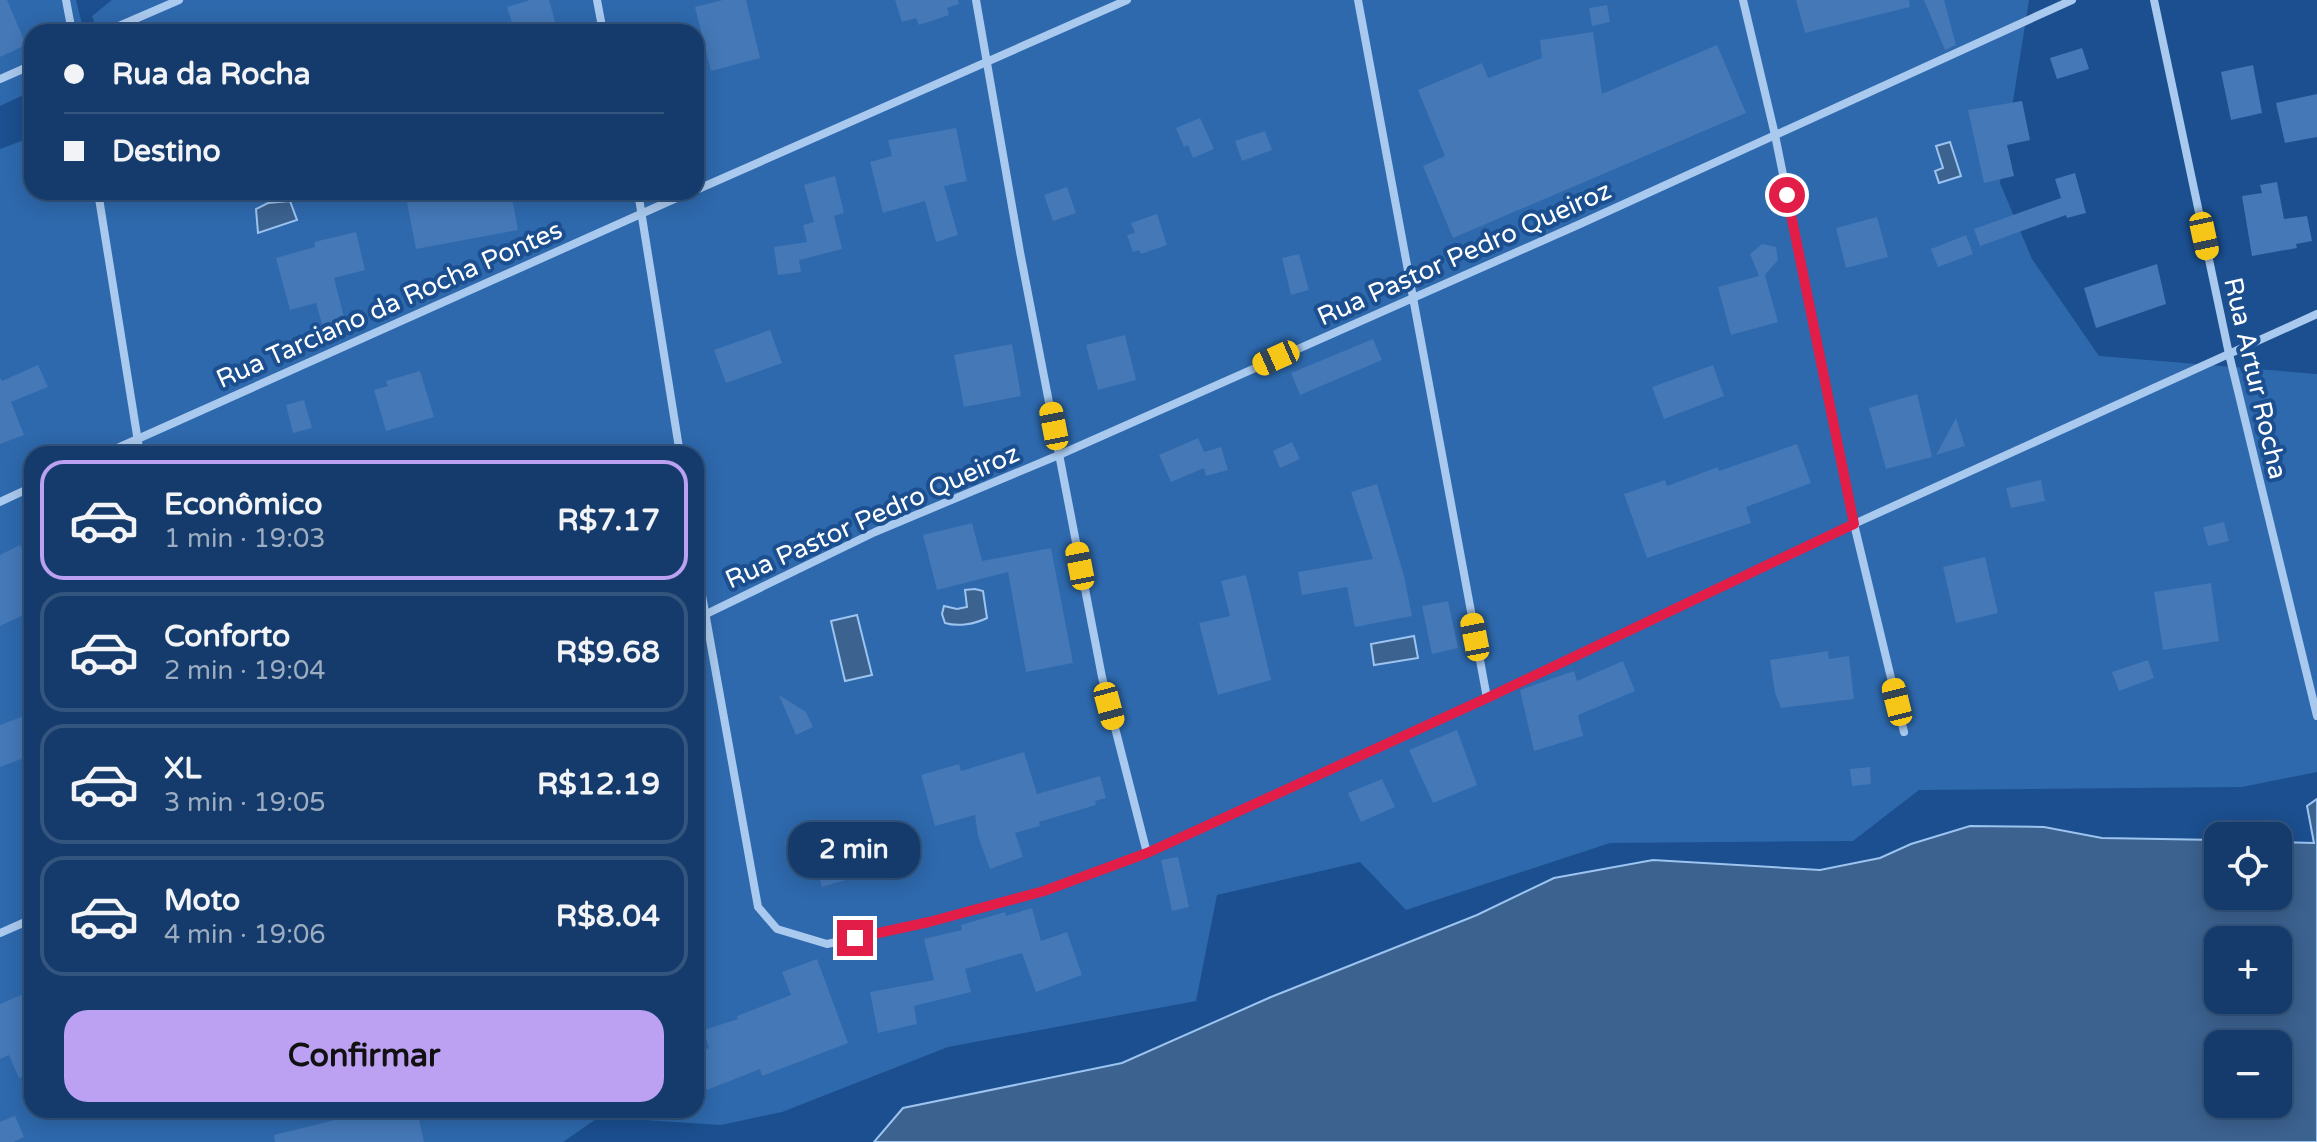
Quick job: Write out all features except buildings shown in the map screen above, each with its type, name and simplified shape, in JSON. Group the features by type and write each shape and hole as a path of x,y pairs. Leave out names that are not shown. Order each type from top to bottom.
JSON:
{"street":[{"path":"66,0 70,24"},
{"path":"124,24 179,0"},
{"path":"597,0 602,24"},
{"path":"976,0 1020,252 1102,677 1147,853"},
{"path":"704,186 1127,0"},
{"path":"1358,0 1487,698"},
{"path":"1743,0 1775,135 1854,524 1904,732"},
{"name":"Rua Pastor Pedro Queiroz","path":"704,615 875,532 1059,455 2072,0"},
{"name":"Rua Artur Rocha","path":"2154,0 2229,354 2317,716"},
{"path":"0,79 24,68"},
{"path":"99,200 139,446"},
{"path":"640,200 679,446"},
{"name":"Rua Tarciano da Rocha Pontes","path":"122,446 672,200"},
{"path":"704,637 758,907 777,929 827,944 929,922 1044,891 1147,853 1487,698 1854,524 2317,314"},
{"path":"0,502 24,491"},
{"path":"0,933 24,922"}],"shaded area":[{"path":"0,0 76,0 82,24 24,24 24,95 0,106"},
{"path":"112,0 2029,0 2000,183 2032,259 2099,356 2317,374 2317,772 2242,787 1919,790 1853,841 1610,843 1406,910 1360,862 1217,895 1196,1001 948,1047 782,1112 721,1125 614,1118 704,1118 704,446 24,446 24,1118 598,1118 563,1142 0,1142 0,149 24,140 24,200 704,200 704,24 95,24 92,16"},
{"path":"1950,142 1961,176 1939,183 1935,171 1943,168 1936,146"},
{"path":"290,201 297,220 258,233 256,209 268,203"},
{"path":"965,590 983,591 987,618 966,624 945,623 942,614 944,606 957,609 967,607"},
{"path":"857,615 872,675 845,681 831,621"},
{"path":"1414,636 1418,658 1374,665 1371,644"},
{"path":"2317,799 2317,1142 874,1142 903,1108 1122,1063 1271,997 1477,915 1554,878 1653,860 1820,870 1880,858 1911,844 1970,826 2044,827 2102,838 2204,840 2204,910 2292,910 2292,842 2314,843 2307,806"}],"route":[{"path":"855,938 1044,891 1147,853 1487,698 1854,524 1787,195"}]}
